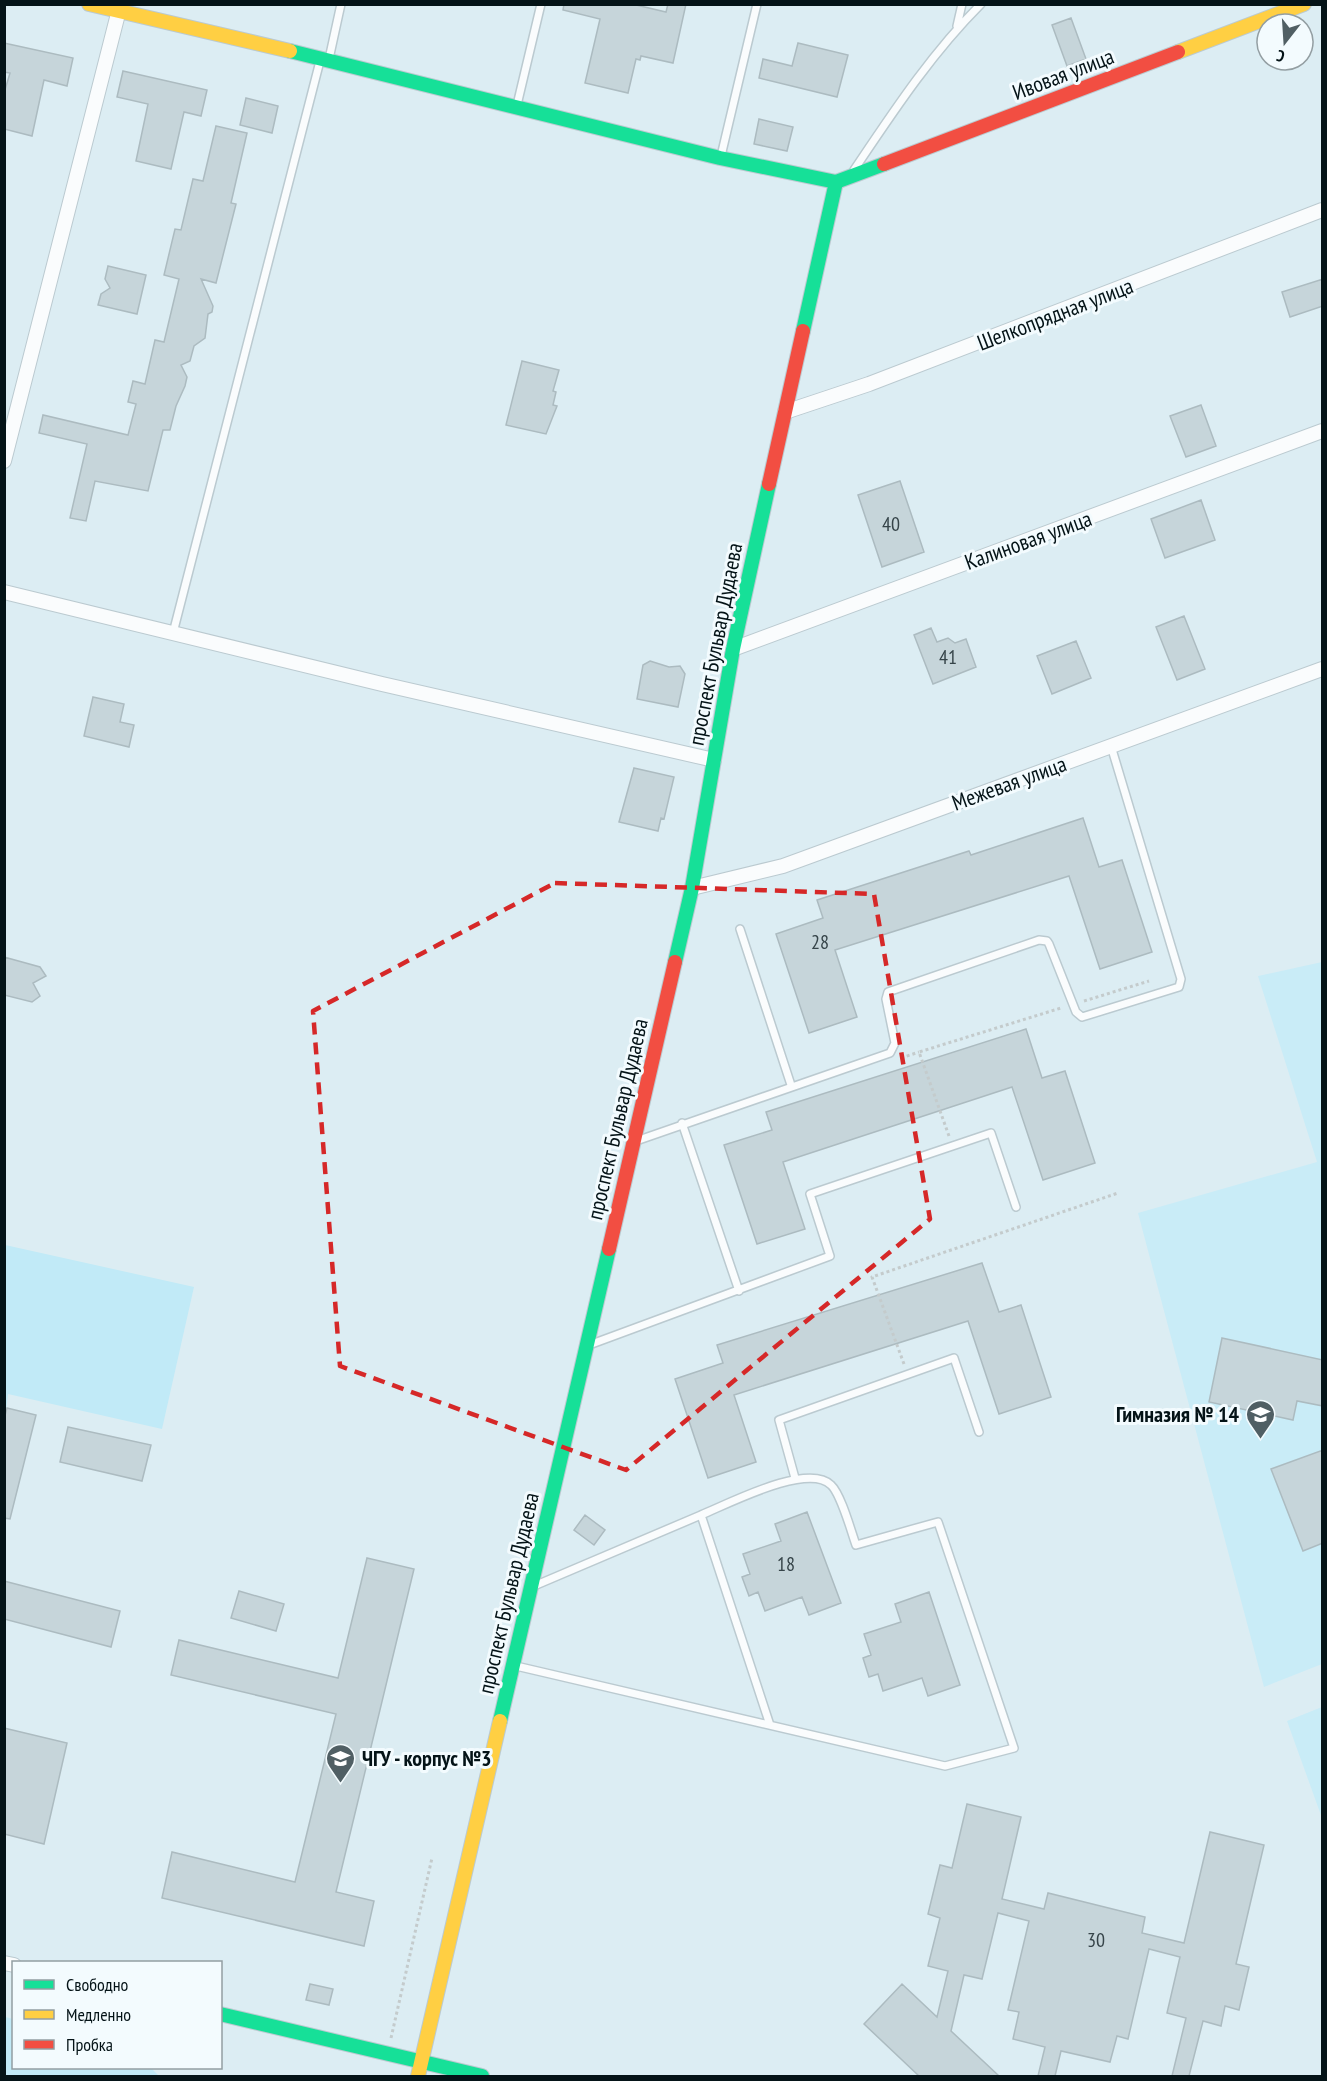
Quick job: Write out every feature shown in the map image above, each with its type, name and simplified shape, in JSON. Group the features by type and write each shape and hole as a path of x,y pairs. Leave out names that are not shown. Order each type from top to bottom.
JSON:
{"street":[{"path":"89,4 119,10 138,9 324,60 720,158 842,179"},
{"name":"Ивовая улица","path":"842,179 1304,4"},
{"path":"4,461 119,10"},
{"name":"проспект Бульвар Дудаева","path":"420,2070 692,888 733,649 785,412 842,179"},
{"name":"Шелкопрядная улица","path":"785,412 880,380 1323,210"},
{"name":"Калиновая улица","path":"733,649 1323,431"},
{"path":"4,592 714,760"},
{"name":"Межевая улица","path":"692,888 783,866 1323,669"},
{"path":"222,2014 387,2054 420,2070 482,2076"}],"lane":[{"path":"173,633 324,60 341,4"},
{"path":"516,108 541,4"},
{"path":"720,158 757,4"},
{"path":"956,28 962,4"},
{"path":"842,179 916,78 956,28 981,4"},
{"path":"634,1142 682,1123 894,1050 896,1043 886,999 891,990 1039,939 1050,944 1078,1016 1086,1017 1176,989 1181,983 1111,746"},
{"path":"740,929 791,1085"},
{"path":"682,1123 739,1291"},
{"path":"587,1346 830,1256 810,1194 990,1133 1016,1207"},
{"path":"795,1478 779,1420 954,1358 979,1432"},
{"path":"513,1665 945,1766 1014,1748 938,1522 856,1545 833,1486 822,1478 795,1478 531,1587"},
{"path":"701,1515 770,1725"}],"path":[{"path":"952,1146 920,1052 1149,981"},
{"path":"908,1374 872,1277 1118,1193"},
{"path":"387,2054 432,1858"}],"highlighted area":[{"path":"555,883 874,894 930,1219 626,1470 340,1366 313,1011"}],"shaded area":[{"name":"Гимназия № 14","path":"1322,962 1322,1664 1264,1687 1138,1213 1317,1162 1258,976"},
{"path":"5,1245 194,1287 162,1429 8,1394 5,1419"},
{"path":"1322,1707 1322,1818 1287,1721"},
{"path":"5,2017 12,2019 12,2069 152,2069 159,2076 5,2076"}],"building":[{"path":"564,4 632,4 666,12 668,4 686,4 673,63 641,56 640,60 636,59 628,93 585,83 600,19 563,10"},
{"path":"1071,18 1086,59 1067,66 1052,25"},
{"path":"4,43 73,58 67,86 44,80 32,136 4,129 4,93 10,73 4,72"},
{"path":"798,43 848,55 837,97 759,78 763,59 792,66"},
{"path":"123,71 207,90 201,116 184,112 171,169 136,161 148,104 117,97"},
{"path":"246,98 278,106 272,133 240,125"},
{"path":"759,119 793,127 787,151 754,144"},
{"path":"216,126 247,133 231,203 236,204 216,283 201,279 213,306 212,312 208,314 205,338 194,346 190,361 181,365 187,377 185,386 176,406 170,430 163,430 148,491 95,481 86,521 70,518 87,444 39,433 43,415 128,435 136,404 128,402 133,381 145,384 155,340 164,342 179,279 164,275 175,229 181,230 193,179 203,181"},
{"path":"108,266 146,275 137,314 98,305 101,294 110,288 105,279"},
{"path":"1323,279 1323,306 1290,317 1282,292"},
{"path":"522,361 559,370 553,391 556,392 553,405 557,406 546,434 506,425"},
{"path":"1201,405 1216,446 1186,457 1170,416"},
{"path":"900,481 924,552 882,567 858,495"},
{"path":"1201,500 1215,540 1165,558 1151,519"},
{"path":"1184,616 1205,669 1177,680 1156,627"},
{"path":"931,628 937,642 948,638 955,643 966,639 976,667 933,684 914,635"},
{"path":"1076,641 1091,678 1052,694 1037,656"},
{"path":"650,661 669,667 680,666 685,674 678,707 637,699 643,665"},
{"path":"93,697 124,704 120,722 134,725 129,747 84,736"},
{"path":"634,768 674,777 664,819 661,818 658,831 619,822"},
{"path":"1083,818 1099,867 1122,860 1152,952 1100,969 1069,876 835,950 857,1017 809,1033 776,934 823,918 817,900 969,851 971,855"},
{"path":"4,957 40,967 46,976 33,983 40,996 32,1002 4,995"},
{"path":"1026,1029 1042,1078 1065,1071 1095,1163 1043,1180 1012,1087 783,1162 805,1229 757,1244 724,1145 772,1130 766,1112"},
{"path":"982,1263 999,1312 1021,1305 1051,1397 999,1414 968,1321 734,1395 756,1462 708,1478 675,1379 723,1363 717,1345"},
{"path":"1222,1338 1323,1360 1323,1406 1297,1401 1293,1420 1209,1402"},
{"path":"7,1408 36,1415 10,1519 4,1518 4,1419"},
{"path":"68,1427 151,1445 142,1481 60,1462"},
{"path":"1323,1450 1323,1543 1303,1551 1271,1469"},
{"path":"807,1512 841,1603 809,1615 802,1597 765,1611 758,1592 749,1596 742,1577 750,1574 743,1554 781,1541 775,1524"},
{"path":"585,1515 605,1530 594,1545 574,1530"},
{"name":"ЧГУ - корпус №3","path":"367,1558 414,1569 336,1892 374,1901 364,1946 162,1898 172,1852 295,1882 336,1714 171,1675 179,1640 338,1678"},
{"path":"4,1581 120,1611 111,1647 4,1619"},
{"path":"239,1591 284,1604 276,1631 231,1618"},
{"path":"929,1592 960,1685 928,1696 922,1678 883,1691 878,1674 869,1677 863,1658 871,1655 864,1634 901,1622 895,1604"},
{"path":"4,1728 67,1743 44,1844 4,1834"},
{"path":"967,1804 1021,1817 1002,1899 1044,1909 1048,1893 1145,1917 1142,1933 1184,1943 1210,1832 1264,1845 1236,1964 1249,1967 1239,2010 1225,2006 1221,2026 1203,2021 1189,2076 1172,2076 1186,2018 1167,2013 1180,1957 1149,1949 1128,2039 1117,2036 1110,2062 1061,2051 1055,2076 1038,2076 1045,2047 1013,2039 1019,2012 1008,2010 1029,1921 998,1913 982,1979 964,1975 951,2031 999,2076 919,2076 864,2024 902,1984 937,2017 948,1971 928,1966 940,1918 928,1914 940,1865 952,1868"},
{"path":"310,1984 333,1989 329,2005 306,2000"}],"traffic: fast":[{"path":"290,51 720,158 836,182 884,164"},
{"path":"803,331 836,182"},
{"path":"675,962 692,888 733,649 769,484"},
{"path":"500,1721 609,1249"},
{"path":"222,2014 482,2076"}],"traffic: slow":[{"path":"89,4 290,51"},
{"path":"1178,52 1304,4"},
{"path":"418,2076 500,1721"}],"traffic: jam":[{"path":"884,164 1178,52"},
{"path":"769,484 803,331"},
{"path":"609,1249 675,962"}],"place":[{"name":"Гимназия № 14","path":"1260,1440"},
{"name":"ЧГУ - корпус №3","path":"341,1784"}]}
